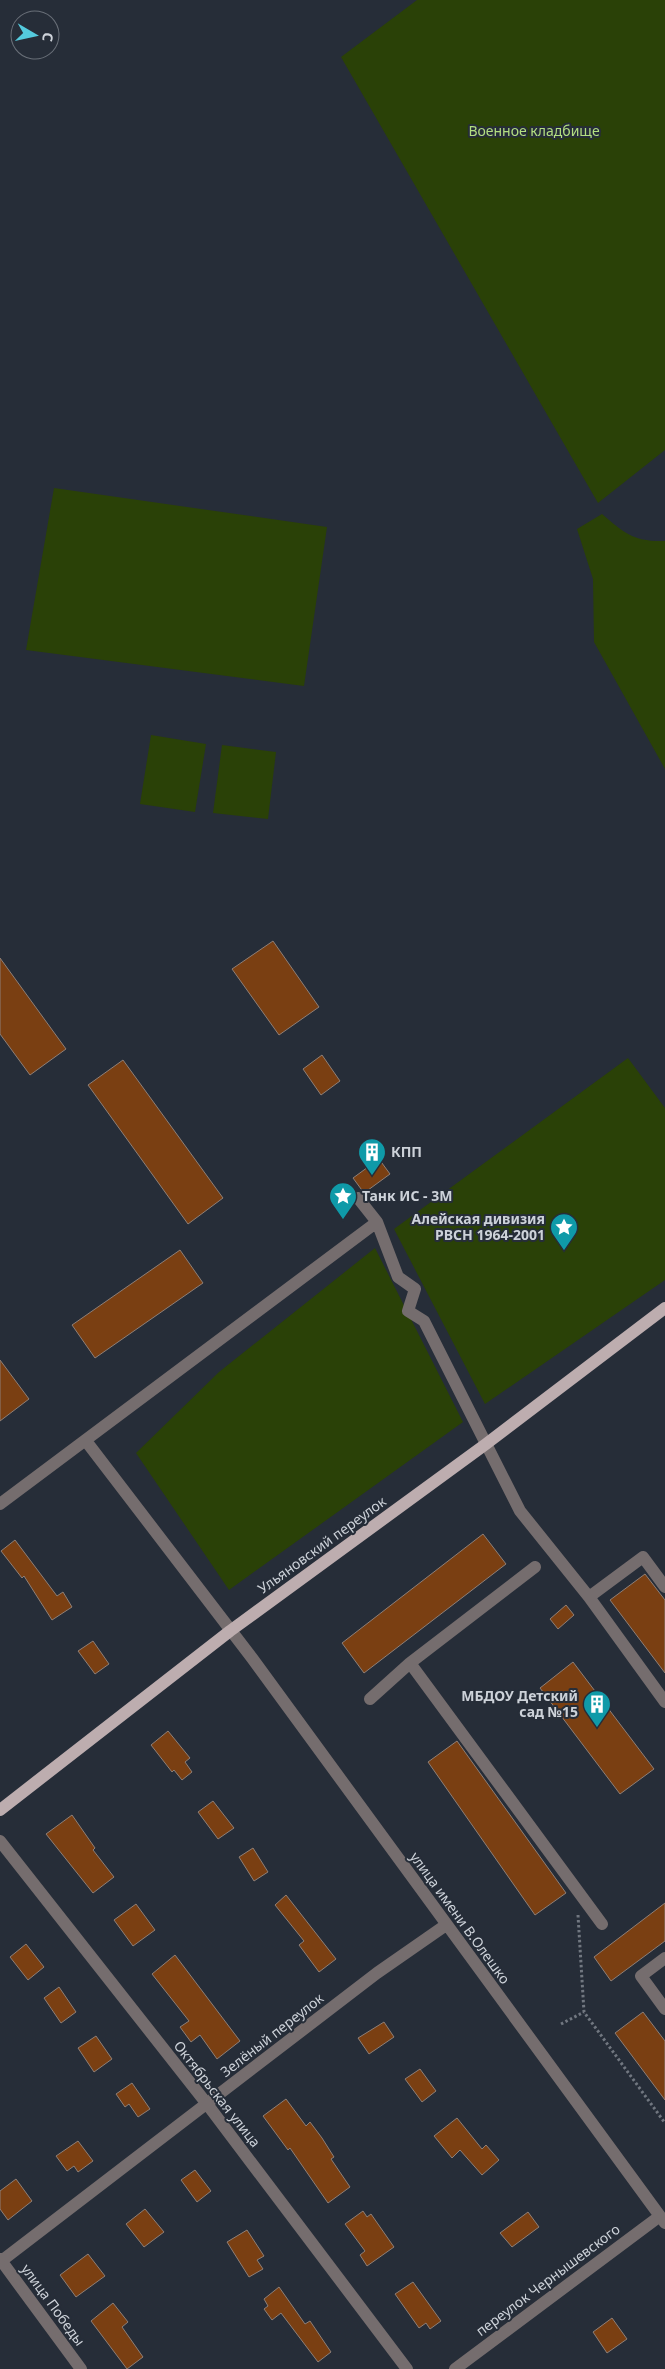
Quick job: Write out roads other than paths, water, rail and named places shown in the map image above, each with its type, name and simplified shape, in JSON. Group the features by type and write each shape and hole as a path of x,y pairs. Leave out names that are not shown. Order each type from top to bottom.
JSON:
{"main road":[{"name":"Ульяновский переулок","path":"0,1810 230,1631 486,1444 665,1308"}],"street":[{"path":"358,1198 377,1222 398,1277 414,1289 408,1311 424,1321 520,1511 589,1597 665,1702"},
{"path":"0,1504 377,1222"},
{"name":"улица имени В.Олешко","path":"86,1441 230,1631 662,2219"},
{"path":"589,1597 643,1557 665,1587"},
{"path":"370,1699 410,1663 535,1567"},
{"path":"410,1663 602,1924"},
{"name":"Октябрьская улица","path":"0,1841 207,2104 407,2369"},
{"name":"Зелёный переулок","path":"0,2261 377,1973 446,1925"},
{"path":"665,1958 641,1976 665,2009"},
{"name":"переулок Чернышевского","path":"455,2369 662,2219"},
{"name":"улица Победы","path":"0,2261 81,2369"}],"place":[{"name":"КПП","path":"372,1176"},
{"name":"Танк ИС - 3М","path":"343,1220"},
{"name":"Алейская дивизия РВСН 1964-2001","path":"564,1251"},
{"name":"МБДОУ Детский сад №15","path":"597,1728"}],"park label":[{"name":"Военное кладбище","path":"534,131"}]}
